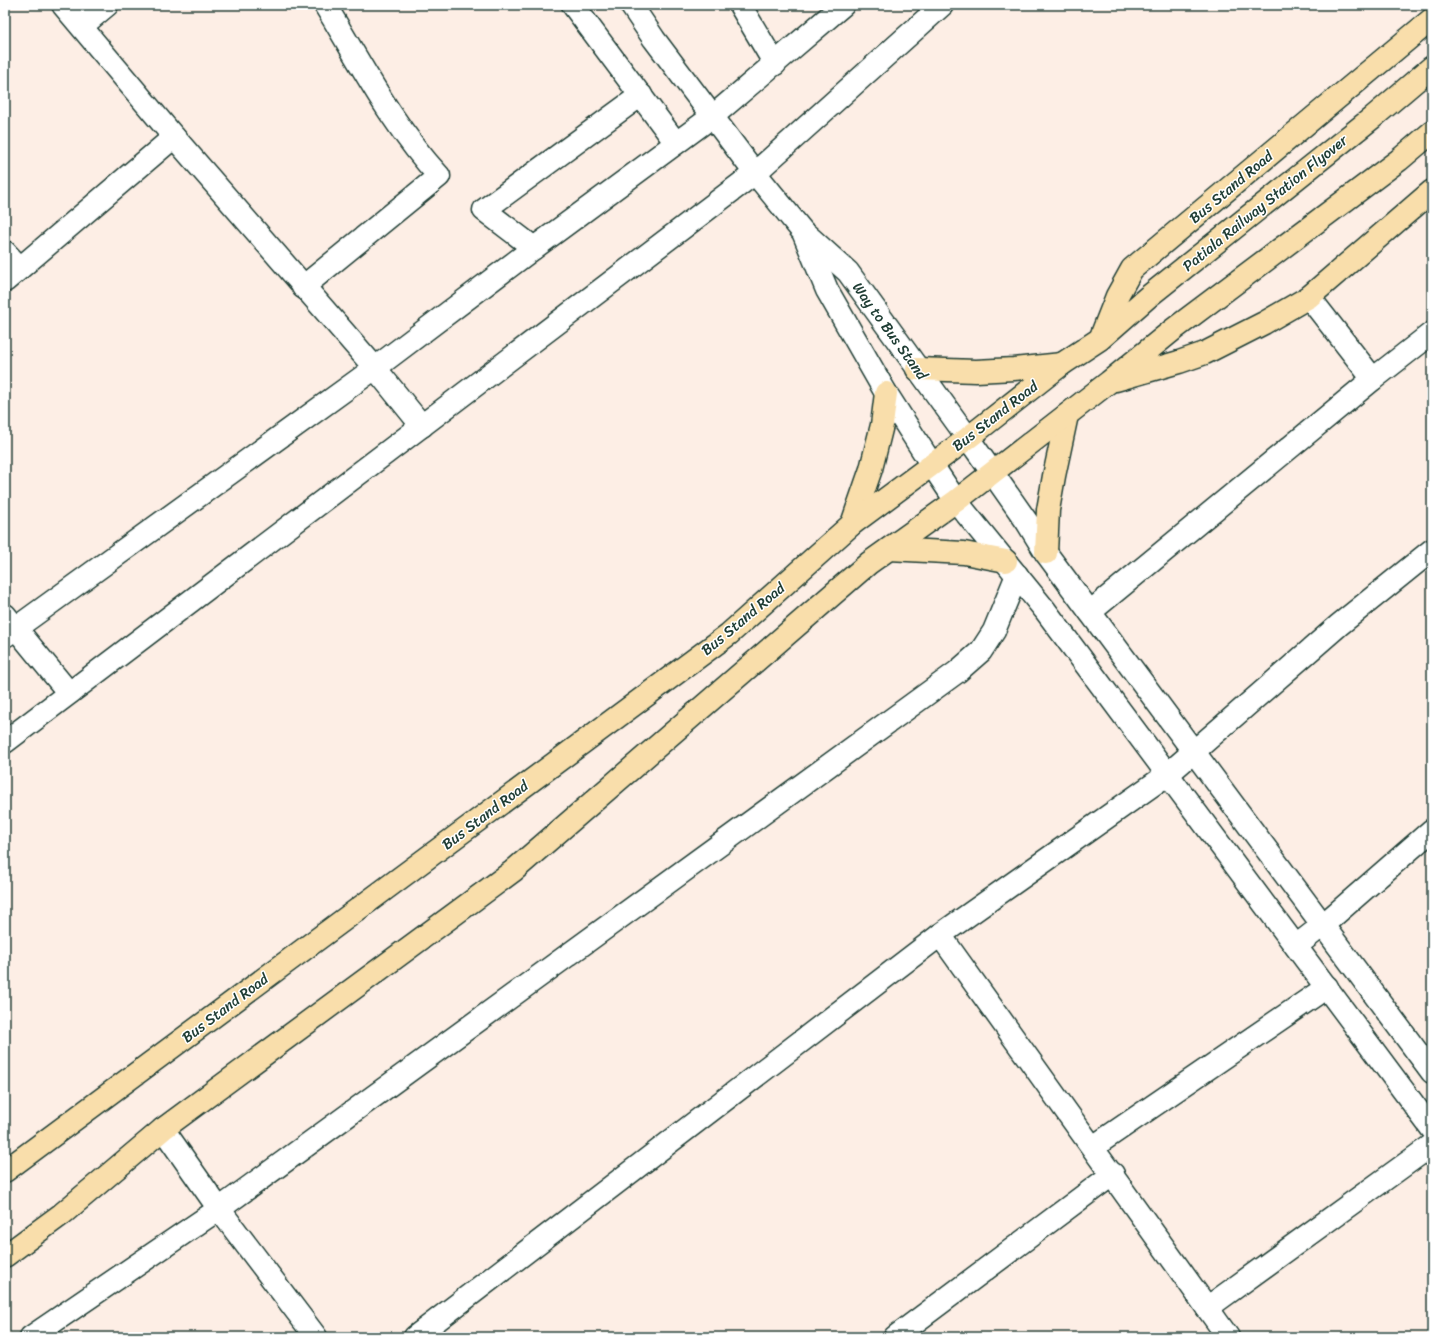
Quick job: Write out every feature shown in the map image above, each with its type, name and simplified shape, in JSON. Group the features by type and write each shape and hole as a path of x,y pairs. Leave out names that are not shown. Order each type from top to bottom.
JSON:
{"main road":[{"name":"Bus Stand Road","path":"5,1171 729,634 852,524 968,438 1062,364 1100,339 1117,296 1132,269 1432,19"},
{"name":"Patiala Railway Station Flyover","path":"1100,339 1149,296 1372,118 1432,67"},
{"path":"5,1256 62,1214 163,1129 513,871 863,568 993,472 1109,382 1174,329 1399,160 1432,132"},
{"path":"1109,382 1205,353 1264,323 1309,297 1432,191"},
{"path":"918,369 976,371 1062,364"},
{"path":"852,524 871,470 882,425 886,394"},
{"path":"1046,553 1048,510 1067,415"},
{"path":"889,549 964,553 1012,568"}],"street":[{"path":"63,5 303,287 375,368 422,426"},
{"path":"82,26 107,5"},
{"path":"303,287 439,176 414,149 325,5"},
{"path":"573,5 676,143"},
{"path":"631,5 654,39 755,173 803,232 827,290 886,394 956,500 1046,610 1432,1130"},
{"path":"740,5 775,64"},
{"path":"69,693 9,626 375,368 713,116 843,5"},
{"path":"5,742 755,173 942,5"},
{"path":"534,248 484,210 641,95"},
{"path":"5,252 13,275 174,136"},
{"name":"Way to Bus Stand","path":"803,232 848,272 993,472 1046,553 1432,1072"},
{"path":"1309,297 1373,379"},
{"path":"1090,612 1373,379 1432,333"},
{"path":"415,1337 940,935 1168,774 1339,625 1432,550"},
{"path":"31,1337 219,1210 957,672 981,651 994,630 1012,568"},
{"path":"1296,946 1324,925 1432,830"},
{"path":"940,935 1228,1337"},
{"path":"1092,1147 1326,987"},
{"path":"163,1129 219,1210 316,1337"},
{"path":"1207,1308 1432,1145"},
{"path":"895,1337 1112,1174"}]}
